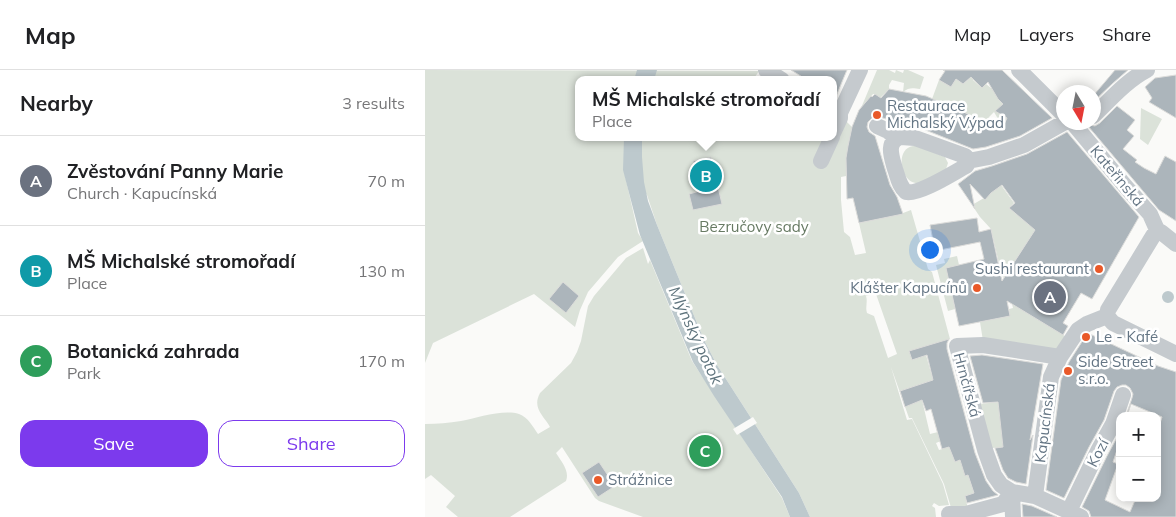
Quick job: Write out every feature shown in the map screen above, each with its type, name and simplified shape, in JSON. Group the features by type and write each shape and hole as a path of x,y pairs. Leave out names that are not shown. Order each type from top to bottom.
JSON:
{"street":[{"path":"837,124 840,118 837,111 860,70"},
{"path":"1019,70 1056,107"},
{"path":"1101,109 1133,79 1147,70"},
{"path":"877,126 888,131 896,138 909,136 965,156 968,161"},
{"path":"968,161 989,157 1061,130"},
{"name":"Kateřinská","path":"1081,130 1120,181 1150,214 1159,232"},
{"path":"896,138 891,147 891,155 901,185 906,192 912,193 922,189 966,166 968,161"},
{"path":"821,161 830,141"},
{"path":"1176,244 1159,232 1153,236 1108,310 1107,316 1113,322 1176,354"},
{"name":"Kapucínská","path":"1035,496 1051,377 1060,357 1079,330 1087,324 1107,316"},
{"name":"Hrnčířská","path":"1012,492 1001,485 994,475 985,450 957,346 983,345 1060,357"},
{"name":"Kozí","path":"1075,514 1098,450 1113,424 1123,395"},
{"path":"1012,492 1035,496 1075,514"},
{"path":"949,514 966,514 1003,504 1012,492"},
{"path":"1012,492 1013,517"}],"green space":[{"name":"Bezručovy sady","path":"425,70 759,71 756,76 575,76 575,141 837,141 837,132 846,121 852,127 848,146 846,176 841,177 844,232 850,237 855,255 866,253 859,223 903,214 911,210 928,269 932,272 950,339 910,351 912,360 926,355 933,380 922,400 930,434 946,430 948,438 936,443 939,450 949,447 955,462 960,460 968,475 974,493 965,496 968,509 952,511 944,484 912,418 909,418 891,367 907,420 912,419 943,484 949,505 939,506 934,503 932,506 935,508 936,517 810,517 799,493 717,365 704,340 657,225 647,195 624,171 638,233 643,241 618,257 588,292 575,327 534,294 433,343 425,363","holes":["876,294 897,354 888,358 874,316 867,313 866,296"]},
{"path":"877,70 889,70 895,73 896,70 903,73 904,70 908,70 924,77 920,89 913,88 903,92 904,83 892,80 889,89 880,98 873,94 861,108"},
{"path":"974,70 973,80 982,88 986,84 993,88 1002,102 1014,113 1001,124 994,112 989,117 994,126 983,129 967,113 932,99 939,80 951,87 956,79 963,84"},
{"path":"1141,108 1162,119 1148,145 1140,139"},
{"path":"913,146 945,157 948,163 946,169 921,182 912,182 904,173 902,159 903,153 907,148"},
{"path":"1001,185 1014,203 1009,208 1028,224 1038,226 1004,278 991,229 972,205"},
{"path":"643,248 648,264 650,260 692,361 782,498 790,517 643,517 595,498 562,447 556,453 566,470 566,481 510,517 458,517 446,507 455,496 431,475 425,479 425,424 457,422 490,414 513,413 525,417 538,434 550,427 538,407 537,403 540,393 571,363 581,341 588,306 594,296 626,258"},
{"path":"957,256 959,265 946,268 955,309 948,311 936,265 945,263 944,259"},
{"path":"1012,304 1068,338 1055,352 983,341 980,322 1010,316 1009,309 1013,308"},
{"path":"1000,402 1005,447 992,448 978,404"}],"water":[{"path":"637,70 657,70 655,76 635,76"},
{"name":"Mlýnský potok","path":"624,141 642,141 644,182 648,201 704,340 717,365 799,493 810,517 790,517 782,497 693,362 640,235 623,170"},
{"path":"1166,291 1170,291 1174,297 1170,303 1166,303 1162,299 1162,295"}],"pier":[{"path":"753,417 757,423 737,435 733,429"}],"building":[{"path":"791,70 847,70 837,94 837,76 801,76"},
{"path":"943,70 1002,70 1052,118 1020,136 986,147 973,149 908,123 877,116 872,118 868,122 867,127 869,132 875,136 890,185 903,214 859,223 853,198 847,199 846,158 852,127 859,110 871,96 875,94 881,98 889,89 926,96 968,114 979,125 984,121 1002,129 1007,118 995,111 1003,104 988,82 982,88 971,77 963,84 956,79 951,87 939,80 945,71"},
{"path":"1115,70 1128,70 1101,94 1101,87"},
{"path":"1176,75 1176,118 1149,102 1152,98 1145,87 1155,78"},
{"path":"1117,106 1135,120 1127,130 1134,136 1123,149 1137,160 1135,162 1156,174 1165,156 1176,162 1176,221 1159,210 1091,130 1101,130 1101,122"},
{"path":"1067,132 1139,217 1092,299 1081,293 1063,323 1068,326 1063,335 1007,301 1010,316 959,326 946,268 984,259 980,242 935,251 930,225 977,218 979,232 991,229 1002,281 1035,230 1009,208 1015,203 1002,185 985,200 970,184 975,209 958,184 975,171 1027,154"},
{"path":"711,157 722,204 693,210 689,194 700,191 693,161"},
{"path":"563,282 579,296 566,313 549,299"},
{"path":"1090,334 1158,366 1176,372 1176,517 1091,517 1089,511 1082,507 1116,439 1116,453 1113,462 1116,463 1116,470 1105,500 1130,512 1134,502 1161,502 1161,412 1150,412 1131,404 1127,412 1133,394 1126,385 1117,387 1114,391 1104,420 1064,498 1046,490 1061,380 1069,362 1085,337"},
{"path":"949,339 947,349 975,453 986,481 998,495 967,503 965,496 974,493 968,475 965,476 960,460 955,462 949,447 942,449 931,409 926,411 922,400 905,407 900,391 933,380 927,355 912,360 909,351"},
{"path":"982,355 1043,364 1030,440 1033,435 1026,484 1008,478 995,448 1003,447 998,402 983,403 970,356"},
{"name":"Strážnice","path":"599,462 615,486 598,497 582,473"},
{"path":"1022,504 1032,506 1057,517 1023,517"}],"place":[{"name":"Restaurace Michalský Výpad","path":"877,115"},
{"name":"MŠ Michalské stromořadí","path":"706,176"},
{"name":"Sushi restaurant","path":"1099,269"},
{"name":"Klášter Kapucínů","path":"977,288"},
{"name":"Zvěstování Panny Marie","path":"1050,297"},
{"name":"Le - Kafé","path":"1086,337"},
{"name":"Side Street s.r.o.","path":"1068,371"},
{"name":"Botanická zahrada","path":"705,451"},
{"name":"Strážnice","path":"598,480"}]}
